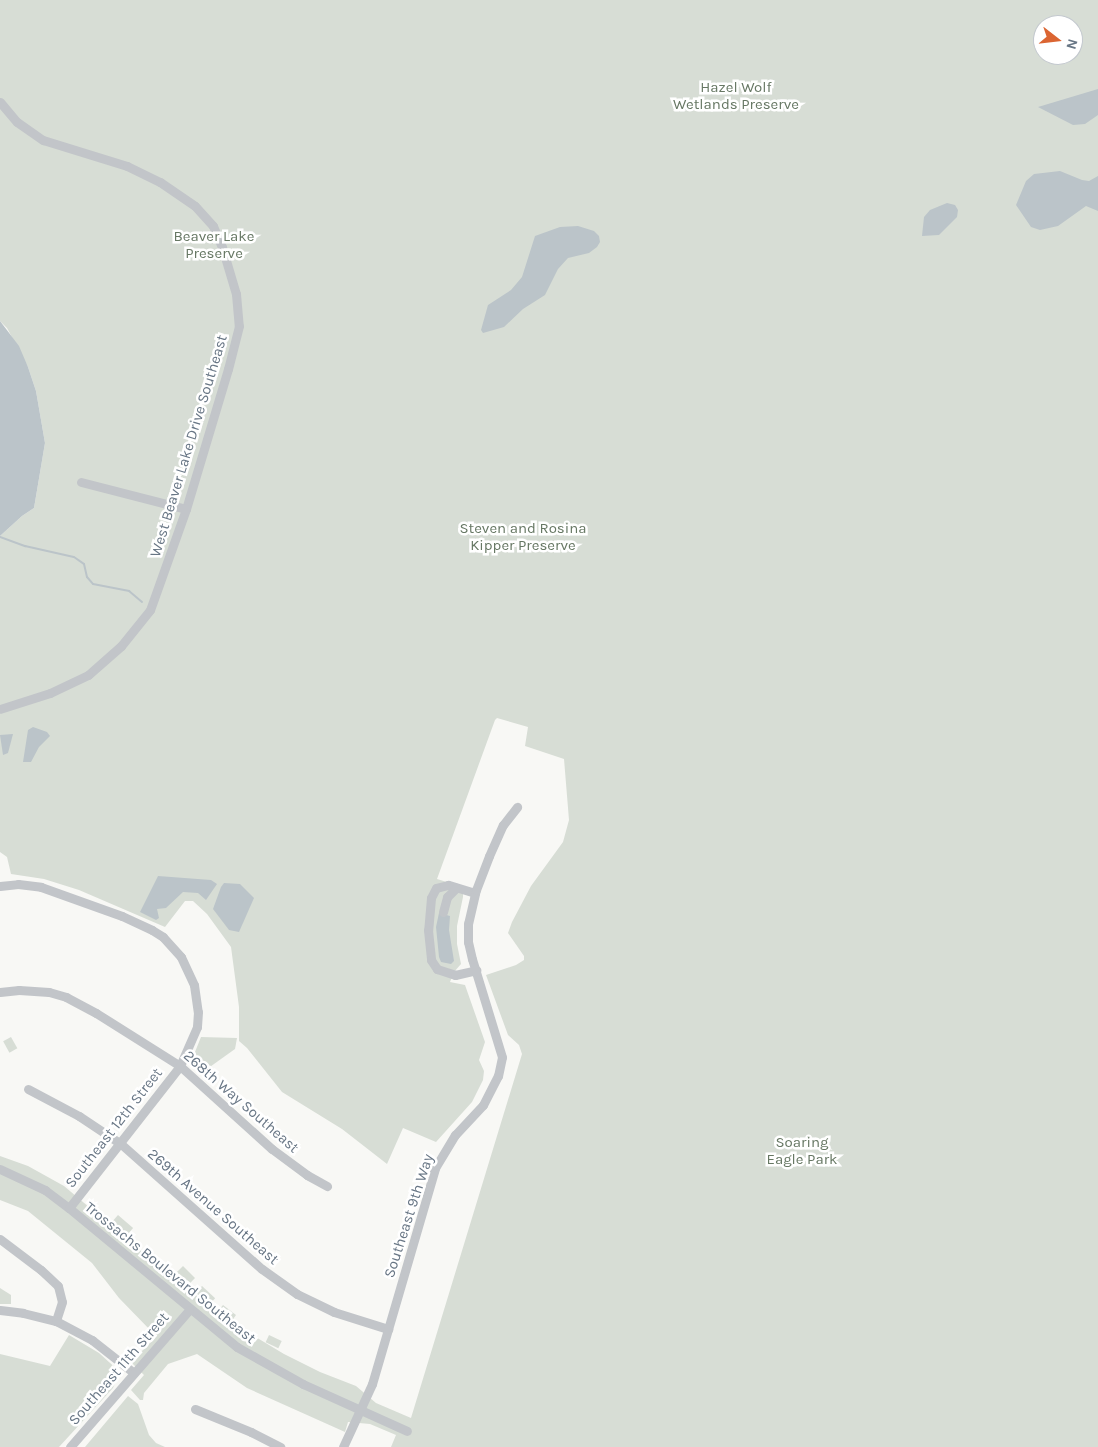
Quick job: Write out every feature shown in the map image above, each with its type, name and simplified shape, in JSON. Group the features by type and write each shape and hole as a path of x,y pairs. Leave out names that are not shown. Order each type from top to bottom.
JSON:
{"street":[{"name":"West Beaver Lake Drive Southeast","path":"0,102 17,122 43,140 127,166 160,182 195,206 209,221 216,233 231,272 236,294 238,326 228,368 186,509 150,610 131,636 98,667 73,683 50,693 0,709"},
{"path":"81,482 186,509"},
{"name":"Southeast 9th Way","path":"343,1447 362,1410 435,1168 455,1135 491,1093 502,1057 468,942 468,924 476,894 504,825 516,807"},
{"name":"Southeast 12th Street","path":"0,886 18,884 41,887 129,919 152,930 172,946 187,968 194,985 198,1012 192,1041 180,1066 121,1144 69,1208"},
{"path":"476,894 456,888 439,886 431,898 428,930 431,960 437,969 455,975 476,970"},
{"path":"443,912 447,897 456,888"},
{"name":"268th Way Southeast","path":"0,992 34,991 66,997 96,1013 180,1066 272,1149 307,1175 328,1186"},
{"name":"269th Avenue Southeast","path":"28,1088 79,1116 121,1144 283,1285 317,1305 388,1329"},
{"name":"Trossachs Boulevard Southeast","path":"0,1169 45,1190 69,1208 189,1310 237,1347 303,1384 407,1431"},
{"path":"0,1238 42,1270 58,1286 62,1302 56,1321"},
{"path":"0,1310 56,1321 92,1340 134,1373"},
{"name":"Southeast 11th Street","path":"70,1447 189,1310"},
{"path":"195,1409 251,1432 280,1447"}],"green space":[{"path":"0,0 1098,0 1098,1447 391,1447 396,1435 370,1424 348,1422 345,1432 247,1388 197,1354 168,1364 144,1393 143,1400 140,1400 131,1390 144,1375 131,1362 155,1338 152,1332 119,1298 92,1263 28,1211 0,1200 0,1156 28,1166 64,1186 167,1273 224,1317 229,1320 218,1311 223,1305 236,1315 231,1322 284,1354 320,1372 356,1386 376,1403 411,1418 522,1054 519,1045 508,1035 486,975 516,965 524,960 524,956 508,933 531,886 563,842 569,820 564,759 525,746 528,727 497,718 495,720 437,879 463,887 463,897 457,926 457,944 461,964 454,972 450,982 465,985 485,1042 479,1060 484,1071 483,1080 472,1102 436,1142 403,1128 387,1164 342,1129 282,1092 247,1048 239,1041 239,1007 231,947 207,914 193,901 185,901 165,927 79,890 44,879 11,874 7,857 0,852 0,536 34,508 45,443 36,391 28,367 7,328 0,321"},
{"path":"11,1037 17,1048 9,1053 3,1041"},
{"path":"201,1037 237,1038 235,1049 200,1074 191,1062"},
{"path":"118,1215 133,1228 127,1236 111,1223"},
{"path":"183,1266 195,1278 189,1284 177,1272"},
{"path":"202,1286 215,1298 209,1305 196,1293"},
{"path":"0,1288 11,1295 11,1304 0,1304"},
{"path":"69,1335 99,1353 120,1372 113,1388 59,1447 0,1447 0,1354 50,1366"},
{"path":"269,1335 282,1341 278,1348 266,1342"},
{"path":"128,1396 138,1404 149,1435 156,1443 165,1447 85,1447"}],"shaded area":[{"path":"1098,89 1098,115 1085,124 1073,125 1038,107"},
{"path":"1060,171 1089,181 1098,176 1098,211 1086,206 1058,226 1040,230 1031,227 1016,205 1026,181 1034,174"},
{"path":"947,203 955,205 958,210 957,217 939,235 922,236 924,217 930,210"},
{"path":"578,226 594,231 599,236 600,242 597,247 589,253 568,258 558,269 545,295 523,309 504,327 483,333 481,330 488,305 511,290 522,277 535,236 560,227"},
{"path":"0,321 19,346 28,367 36,391 45,443 34,508 0,536"},
{"path":"33,727 47,732 50,736 39,747 31,762 23,762 28,730"},
{"path":"13,734 8,753 3,755 0,735"},
{"path":"158,876 211,880 217,884 206,900 198,893 183,892 166,908 157,909 159,918 156,920 140,912"},
{"path":"224,883 240,884 254,898 239,932 229,930 213,909"},
{"path":"439,913 450,916 449,930 454,961 451,964 441,962 439,957 436,927"}],"waterway":[{"path":"0,537 25,546 74,557 84,564 87,577 93,584 129,591 142,602"}],"park label":[{"name":"Hazel Wolf Wetlands Preserve","path":"736,96"},
{"name":"Beaver Lake Preserve","path":"214,244"},
{"name":"Steven and Rosina Kipper Preserve","path":"523,536"},
{"name":"Soaring Eagle Park","path":"802,1150"}]}
